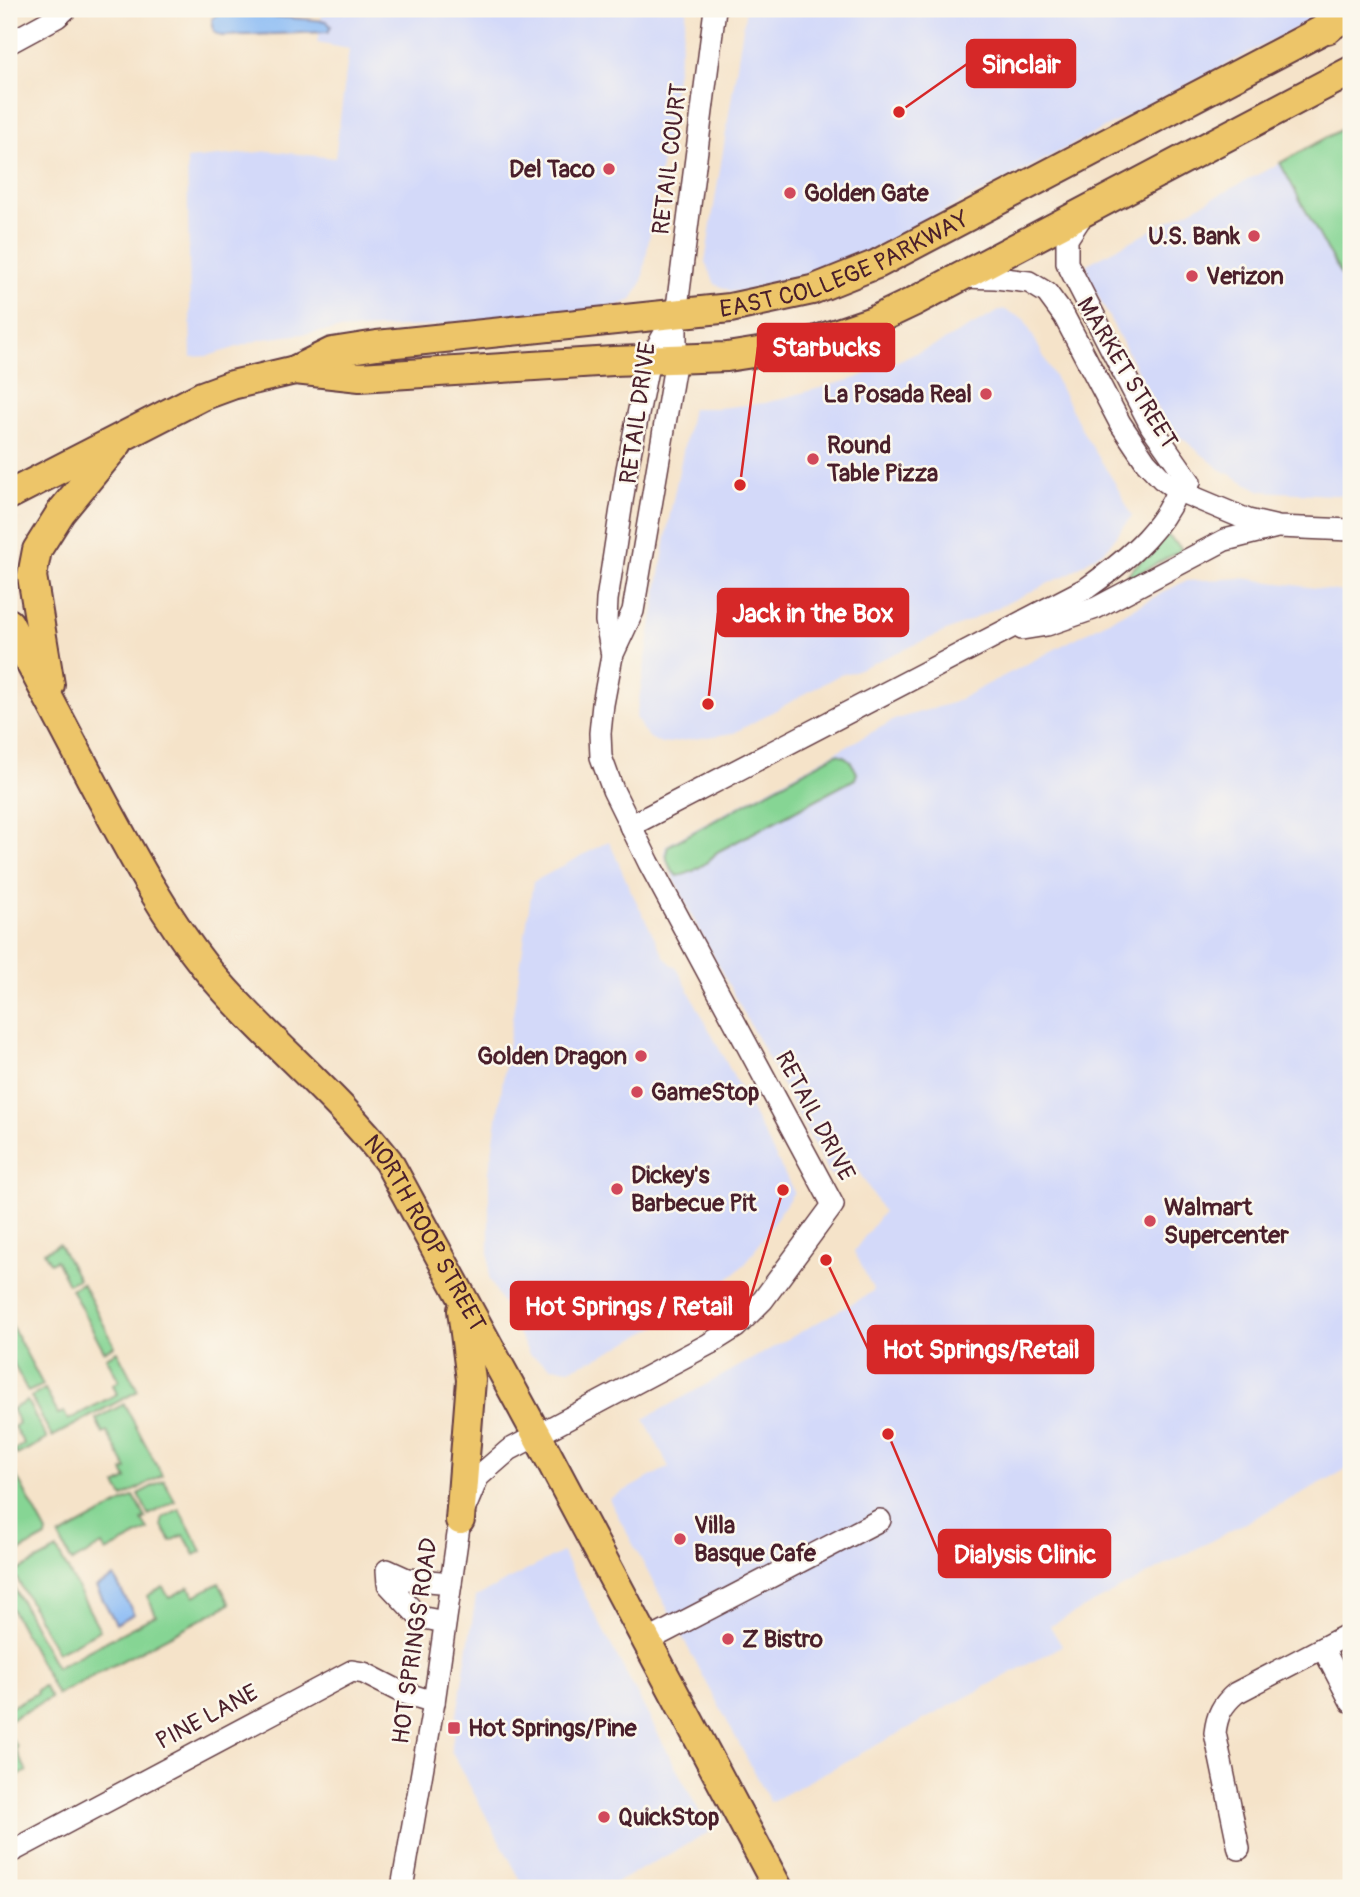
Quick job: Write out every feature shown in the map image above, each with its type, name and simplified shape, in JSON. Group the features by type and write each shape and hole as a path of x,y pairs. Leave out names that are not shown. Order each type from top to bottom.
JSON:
{"main road":[{"name":"EAST COLLEGE PARKWAY","path":"9,495 202,396 232,385 295,369 321,355 345,349 730,309 833,283 939,233 1340,17"},
{"name":"EAST COLLEGE PARKWAY","path":"295,369 360,377 737,356 817,340 892,312 1351,71"},
{"path":"54,708 32,576 37,550 61,512 126,433"},
{"name":"NORTH ROOP STREET","path":"9,623 142,874 177,929 207,969 362,1128 388,1160 778,1888"},
{"path":"9,665 54,708"},
{"path":"460,1293 471,1380 460,1520"}],"street":[{"path":"9,43 57,17 66,9"},
{"name":"RETAIL COURT","path":"676,315 715,9"},
{"name":"MARKET STREET","path":"1085,212 1067,239 1067,263 1181,482 1204,501 1248,520 1278,527 1351,530"},
{"name":"MARKET STREET","path":"961,277 1029,282 1047,293 1064,316 1120,423 1146,461 1162,479 1181,482"},
{"name":"RETAIL DRIVE","path":"612,656 606,621 607,600 627,469 676,315"},
{"name":"RETAIL DRIVE","path":"537,1435 736,1327 763,1300 833,1205 667,898 613,790 601,757 600,733 612,656 633,611 662,359"},
{"path":"631,825 1087,588 1116,567 1154,529 1181,482"},
{"path":"1002,632 1047,625 1096,608 1225,540 1278,527"},
{"name":"HOT SPRINGS ROAD","path":"402,1888 434,1702 460,1520 478,1477 509,1450 537,1435"},
{"path":"647,1641 880,1520"},
{"path":"445,1622 419,1617 388,1584 387,1570 407,1579 451,1583"},
{"path":"1238,1849 1215,1733 1217,1716 1225,1703 1236,1693 1351,1633"},
{"path":"1323,1648 1351,1702"},
{"name":"PINE LANE","path":"9,1853 340,1675 352,1671 364,1673 401,1692 434,1702"}],"shaded area":[{"path":"323,9 687,9 642,282 632,300 611,308 429,326 335,330 263,339 208,356 191,357 187,159 271,151 335,158 349,49 317,43"},
{"path":"746,9 1309,9 1315,18 853,259 820,272 742,292 731,291 715,284 705,262"},
{"path":"1280,163 1351,294 1351,496 1261,491 1220,469 1166,425 1089,279 1087,264"},
{"path":"1003,309 1024,319 1086,437 1132,516 1106,549 1070,573 967,622 852,672 841,674 734,733 661,744 650,738 636,717 670,514 692,408 765,403 857,378 938,344"},
{"path":"1243,578 1351,593 1351,1467 1050,1626 1062,1646 770,1802 609,1499 669,1467 644,1419 874,1291 854,1251 883,1212 855,1165 831,1176 694,920 666,862 666,845 896,719 952,703 1185,581"},
{"path":"609,841 665,958 678,970 794,1192 746,1263 700,1304 599,1357 569,1369 551,1367 529,1354 489,1278 489,1172 533,882"},
{"path":"562,1552 710,1832 606,1888 525,1888 451,1751 476,1597"}],"green space":[{"path":"1351,124 1351,294 1280,163"},
{"path":"1166,534 1181,548 1180,551 1130,578 1128,574"},
{"path":"836,754 844,756 851,763 857,773 855,779 717,852 694,871 677,876 668,862 668,846"},
{"path":"59,1244 78,1279 68,1284 56,1260 50,1263 44,1252"},
{"path":"82,1283 115,1346 104,1351 71,1289"},
{"path":"9,1321 43,1385 28,1392 9,1355"},
{"path":"117,1351 138,1391 52,1437 31,1397 45,1389 58,1414 64,1412 68,1420 117,1394 113,1385 119,1381 106,1357"},
{"path":"27,1401 47,1439 17,1455 14,1450 24,1444 14,1427 19,1423 12,1409"},
{"path":"124,1404 162,1475 123,1497 116,1485 127,1479 123,1471 127,1469 107,1432 103,1434 96,1419"},
{"path":"9,1467 12,1468 47,1533 46,1537 9,1557"},
{"path":"164,1480 175,1501 149,1515 138,1494"},
{"path":"134,1496 146,1518 142,1520 148,1530 106,1552 102,1545 72,1562 59,1537"},
{"path":"179,1509 202,1551 195,1555 184,1535 171,1541 162,1526 162,1518"},
{"path":"57,1550 100,1630 57,1653 14,1573"},
{"path":"9,1578 56,1668 156,1615 147,1596 163,1587 169,1598 189,1587 194,1596 219,1583 230,1604 57,1695 9,1604"},
{"path":"44,1686 51,1698 9,1720 9,1708 37,1693 36,1690"},
{"path":"9,1736 17,1746 16,1751 27,1771 18,1776 9,1760"}],"water":[{"path":"225,12 326,21 331,26 328,32 221,36 214,32 212,19"},
{"path":"114,1577 134,1614 116,1624 96,1587"}],"place":[{"name":"Sinclair","path":"899,112"},
{"name":"Del Taco","path":"609,169"},
{"name":"Golden Gate","path":"790,193"},
{"name":"U.S. Bank","path":"1254,236"},
{"name":"Verizon","path":"1192,276"},
{"name":"La Posada Real","path":"986,394"},
{"name":"Round Table Pizza","path":"813,459"},
{"name":"Starbucks","path":"740,485"},
{"name":"Jack in the Box","path":"708,704"},
{"name":"Golden Dragon","path":"641,1056"},
{"name":"GameStop","path":"637,1092"},
{"name":"Dickey's Barbecue Pit","path":"617,1189"},
{"name":"Hot Springs / Retail","path":"783,1190"},
{"name":"Walmart Supercenter","path":"1150,1221"},
{"name":"Hot Springs/Retail","path":"826,1260"},
{"name":"Dialysis Clinic","path":"888,1434"},
{"name":"Villa Basque Cafe","path":"680,1539"},
{"name":"Z Bistro","path":"728,1639"},
{"name":"Hot Springs/Pine","path":"454,1728"},
{"name":"QuickStop","path":"604,1817"}]}
